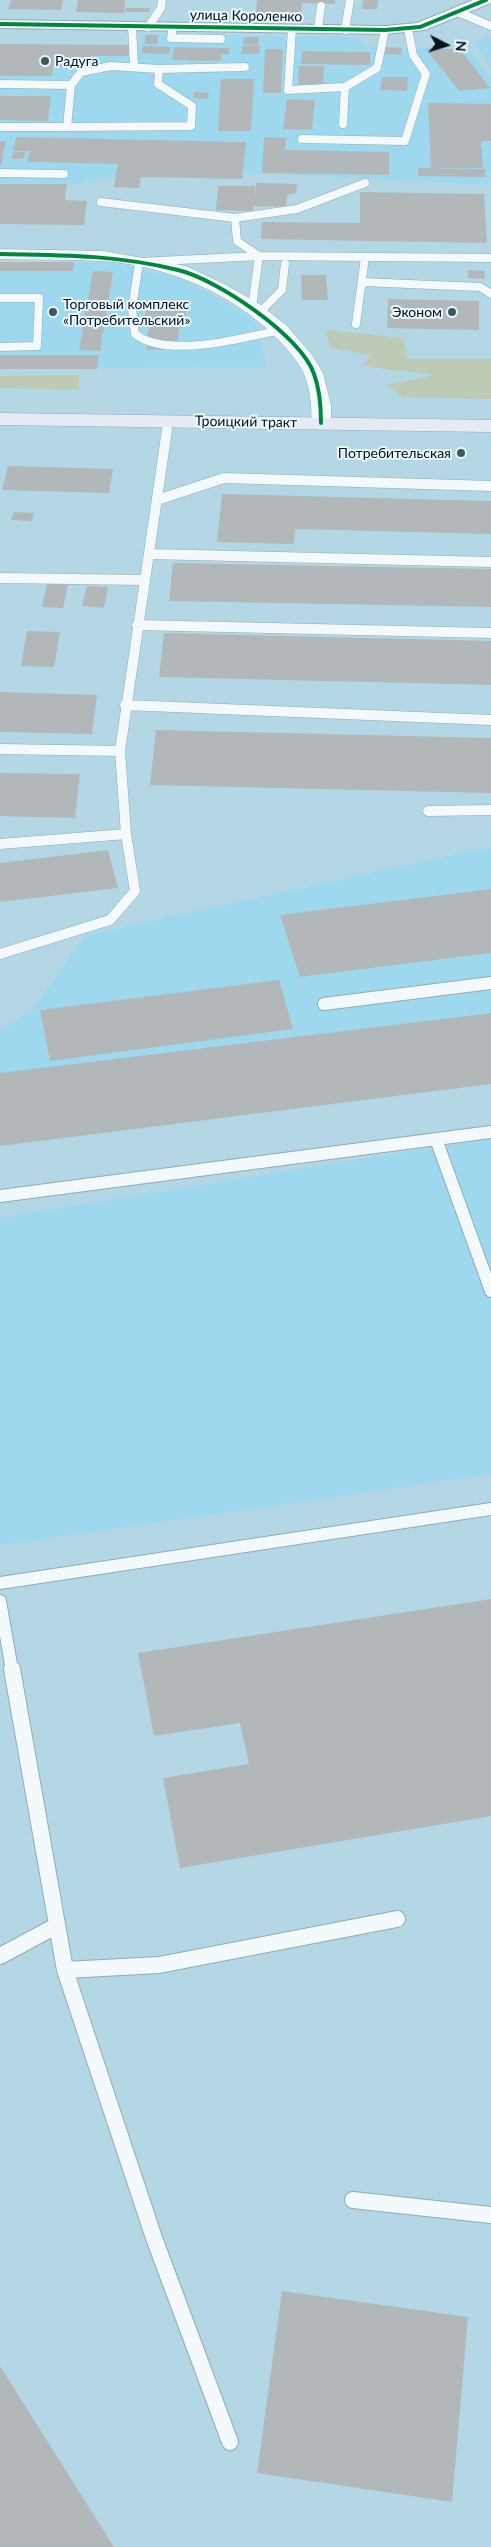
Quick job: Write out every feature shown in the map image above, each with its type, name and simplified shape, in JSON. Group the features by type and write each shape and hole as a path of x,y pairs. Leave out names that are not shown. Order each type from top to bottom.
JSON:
{"main road":[{"name":"Троицкий тракт","path":"0,418 491,426"}],"street":[{"name":"улица Короленко","path":"0,24 385,30 420,27 486,0"},
{"path":"0,254 82,255 138,262 180,270 255,310 280,330 314,373 321,405 321,423"}],"lane":[{"path":"148,27 161,8 162,0"},
{"path":"345,30 350,0"},
{"path":"318,29 321,6"},
{"path":"458,12 491,26"},
{"path":"132,26 134,66"},
{"path":"173,27 171,38 221,39"},
{"path":"302,139 405,141 426,74 413,55 408,28"},
{"path":"292,29 288,90 345,87 377,68 385,30"},
{"path":"67,127 71,85 80,72 111,66 159,69 245,67"},
{"path":"0,127 191,126 192,106 158,84 159,69"},
{"path":"0,84 71,85"},
{"path":"343,124 345,87"},
{"path":"0,173 64,174"},
{"path":"101,202 234,218 297,209 365,183"},
{"path":"234,218 237,240 259,256"},
{"path":"255,310 259,256"},
{"path":"280,330 192,345 152,344 142,340 135,335 131,324 138,262 259,256 491,258"},
{"path":"356,324 365,257"},
{"path":"255,310 282,290 284,264"},
{"path":"362,282 480,287 491,294"},
{"path":"0,298 39,298 38,346 0,347"},
{"path":"0,954 110,920 135,891 126,834 120,751 125,705 168,421"},
{"path":"156,500 224,478 491,486"},
{"path":"149,554 491,562"},
{"path":"0,578 144,580"},
{"path":"137,625 491,633"},
{"path":"125,705 491,720"},
{"path":"0,749 120,751"},
{"path":"428,812 491,810"},
{"path":"0,844 126,834"},
{"path":"324,1004 491,982"},
{"path":"0,1196 491,1132"},
{"path":"436,1139 491,1290"},
{"path":"0,1583 491,1509"},
{"path":"0,1601 64,1970 154,2238 230,2442"},
{"path":"64,1970 159,1965 398,1919"},
{"path":"0,1956 56,1926"},
{"path":"353,2200 491,2215"}],"shaded area":[{"path":"142,34 356,37 366,47 467,49 491,78 491,173 487,185 261,173 101,178 83,184 0,183 0,44 142,45"},
{"path":"491,36 491,66 474,43"},
{"path":"0,262 114,263 183,279 251,316 257,327 267,367 0,369"},
{"path":"491,847 491,1078 0,1143 0,1030 31,1011 86,935"},
{"path":"491,1138 491,1474 0,1545 0,1218"}],"green space":[{"path":"326,330 403,338 408,359 491,359 491,399 403,397 387,385 435,375 362,366 371,355 330,348"},
{"path":"79,375 79,390 0,388 0,376"}],"building":[{"path":"11,0 63,0 61,10 8,9"},
{"path":"78,0 125,0 124,13 76,12"},
{"path":"257,0 335,0 335,4 302,3 301,15 256,14"},
{"path":"363,0 378,0 377,9 362,9"},
{"path":"126,8 150,8 149,12 125,12"},
{"path":"146,35 158,35 157,44 145,44"},
{"path":"244,37 259,37 258,45 243,44"},
{"name":"Радуга","path":"0,44 130,45 128,56 91,56 90,67 53,67 52,76 0,76"},
{"path":"243,45 260,46 259,54 241,54"},
{"path":"143,46 171,47 169,54 142,53"},
{"path":"174,47 229,48 229,54 221,54 221,61 172,60"},
{"path":"386,47 402,48 401,55 385,54"},
{"path":"265,49 283,49 281,93 263,93"},
{"path":"426,49 460,49 490,88 459,91"},
{"path":"302,51 370,52 370,65 301,64"},
{"path":"299,66 324,66 323,85 298,85"},
{"path":"382,77 408,77 407,91 380,90"},
{"path":"221,79 254,79 251,131 218,131"},
{"path":"194,92 209,93 208,99 193,98"},
{"name":"Радуга","path":"0,96 51,96 48,121 0,120"},
{"path":"287,99 315,100 312,130 283,129"},
{"path":"428,103 491,104 491,141 481,141 483,168 431,168"},
{"path":"16,137 246,142 242,179 141,177 139,188 114,187 118,164 27,162 30,151 13,151"},
{"path":"264,137 286,138 285,150 389,152 389,175 262,173"},
{"path":"0,141 6,141 1,166 0,166"},
{"path":"13,152 25,152 23,159 12,159"},
{"path":"418,168 485,169 486,177 418,176"},
{"path":"256,183 297,184 296,193 287,195 286,207 253,206 253,211 216,210 218,186 255,186 255,198"},
{"path":"0,184 67,184 65,200 87,201 84,225 0,224"},
{"path":"360,192 484,194 487,243 261,239 262,222 360,223"},
{"path":"0,262 74,262 73,271 0,271"},
{"path":"468,270 485,271 484,279 468,278"},
{"path":"93,271 113,272 100,351 79,350"},
{"path":"301,275 326,275 328,300 302,300"},
{"path":"388,299 479,301 479,330 387,328"},
{"path":"146,310 186,311 185,320 180,320 177,350 146,350 150,319 145,319"},
{"path":"0,355 99,355 97,369 0,369"},
{"path":"8,466 113,469 109,493 2,490"},
{"path":"222,494 491,501 491,534 295,529 294,544 217,542"},
{"path":"14,512 34,513 32,521 11,520"},
{"path":"173,563 491,569 491,607 169,601"},
{"path":"47,584 68,585 63,608 42,607"},
{"path":"87,586 108,587 104,608 82,606"},
{"path":"27,631 60,632 54,667 21,666"},
{"path":"164,633 491,641 491,685 159,677"},
{"path":"0,692 97,695 92,734 0,732"},
{"path":"156,730 491,738 491,793 150,785"},
{"path":"0,773 80,774 75,818 0,816"},
{"path":"108,850 118,888 0,902 0,863"},
{"path":"491,889 491,953 300,977 280,915"},
{"path":"279,980 293,1029 50,1061 40,1010"},
{"path":"491,1013 491,1084 0,1146 0,1073"},
{"path":"491,1599 491,1816 180,1868 163,1778 249,1764 240,1723 154,1736 138,1653"},
{"path":"282,2291 468,2317 452,2502 257,2473"},
{"path":"0,2366 114,2547 0,2547"}],"cycle path":[{"path":"0,24 385,30 420,27 486,0"},
{"path":"0,254 104,256 180,270 218,288 252,307 280,330 305,359 314,373 321,405 321,423"}],"place":[{"name":"Радуга","path":"45,61"},
{"name":"Торговый комплекс «Потребительский»","path":"53,312"},
{"name":"Эконом","path":"452,312"},
{"name":"Потребительская","path":"461,453"}]}
